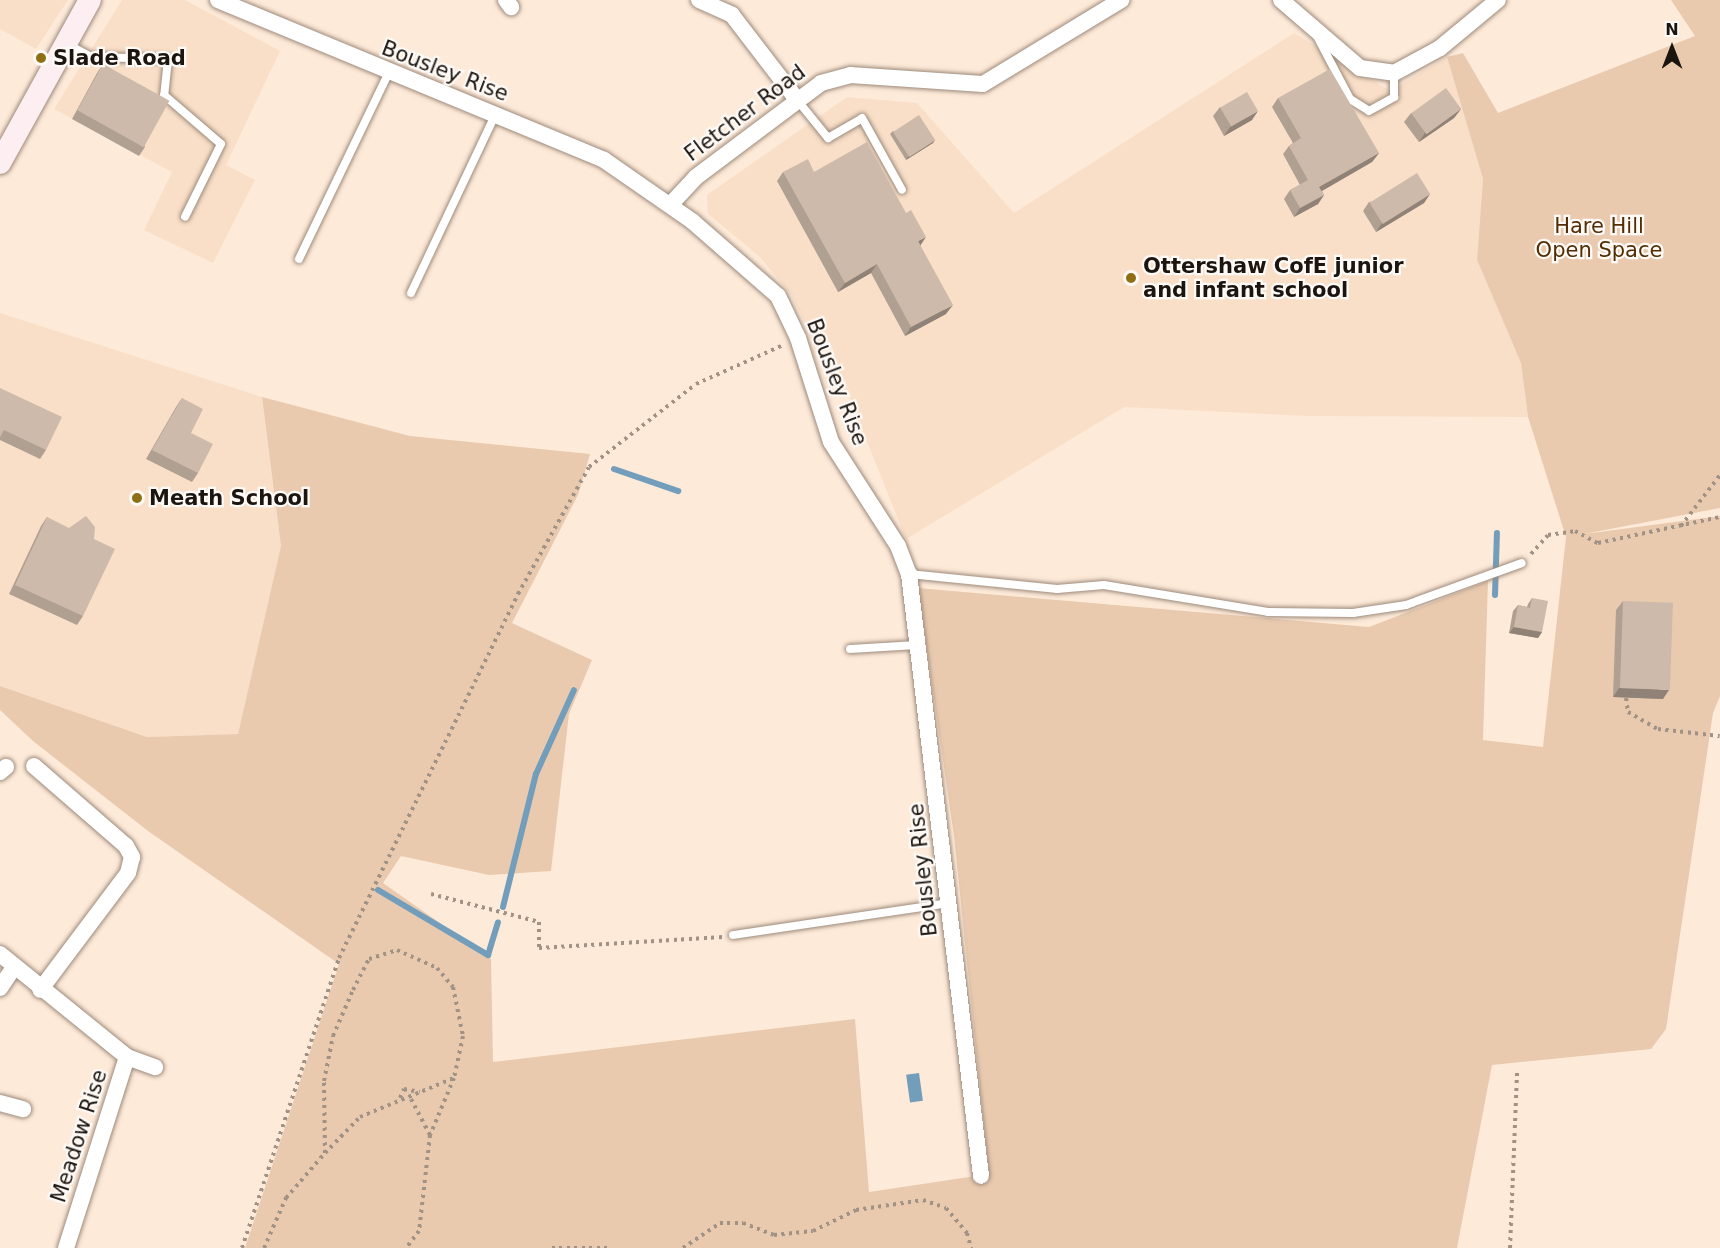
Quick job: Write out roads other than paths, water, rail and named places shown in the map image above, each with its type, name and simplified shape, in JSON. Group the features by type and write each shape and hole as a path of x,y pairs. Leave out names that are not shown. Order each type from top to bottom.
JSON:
{"street":[{"path":"3,148 90,0"},
{"name":"Bousley Rise","path":"218,0 388,74 604,160 670,205 764,280 798,338 831,442 898,546 909,574 981,1176"},
{"path":"699,0 732,15 798,101"},
{"name":"Fletcher Road","path":"670,205 696,177 821,84 850,75 983,84 1121,0"},
{"path":"1281,0 1315,33 1360,68 1394,73 1440,48 1498,0"},
{"path":"34,766 126,846 132,857 128,873 40,990"},
{"name":"Meadow Rise","path":"0,954 40,990 127,1058 66,1248"},
{"path":"0,988 14,967"},
{"path":"127,1058 155,1067"},
{"path":"0,1103 23,1109"}],"lane":[{"path":"1315,33 1350,99 1369,111 1394,98 1394,73"},
{"path":"66,44 92,57 168,59 164,95 221,144 185,217"},
{"path":"299,259 388,74"},
{"path":"798,101 828,138 862,118 902,190"},
{"path":"411,293 495,115"},
{"path":"909,574 1057,589 1104,585 1268,612 1353,613 1406,605 1487,573 1521,563"},
{"path":"850,649 917,645"},
{"path":"733,935 949,903"}],"water":[{"path":"919,1073 923,1101 910,1103 906,1075"}],"waterway":[{"path":"614,469 678,491"},
{"path":"1495,595 1497,533"},
{"path":"503,907 536,774 574,690"},
{"path":"378,890 488,955 498,923"}],"place":[{"name":"Slade Road","path":"41,58"},
{"name":"Ottershaw CofE junior and infant school","path":"1131,278"},
{"name":"Meath School","path":"137,498"}],"park label":[{"name":"Hare Hill Open Space","path":"1599,238"}]}
